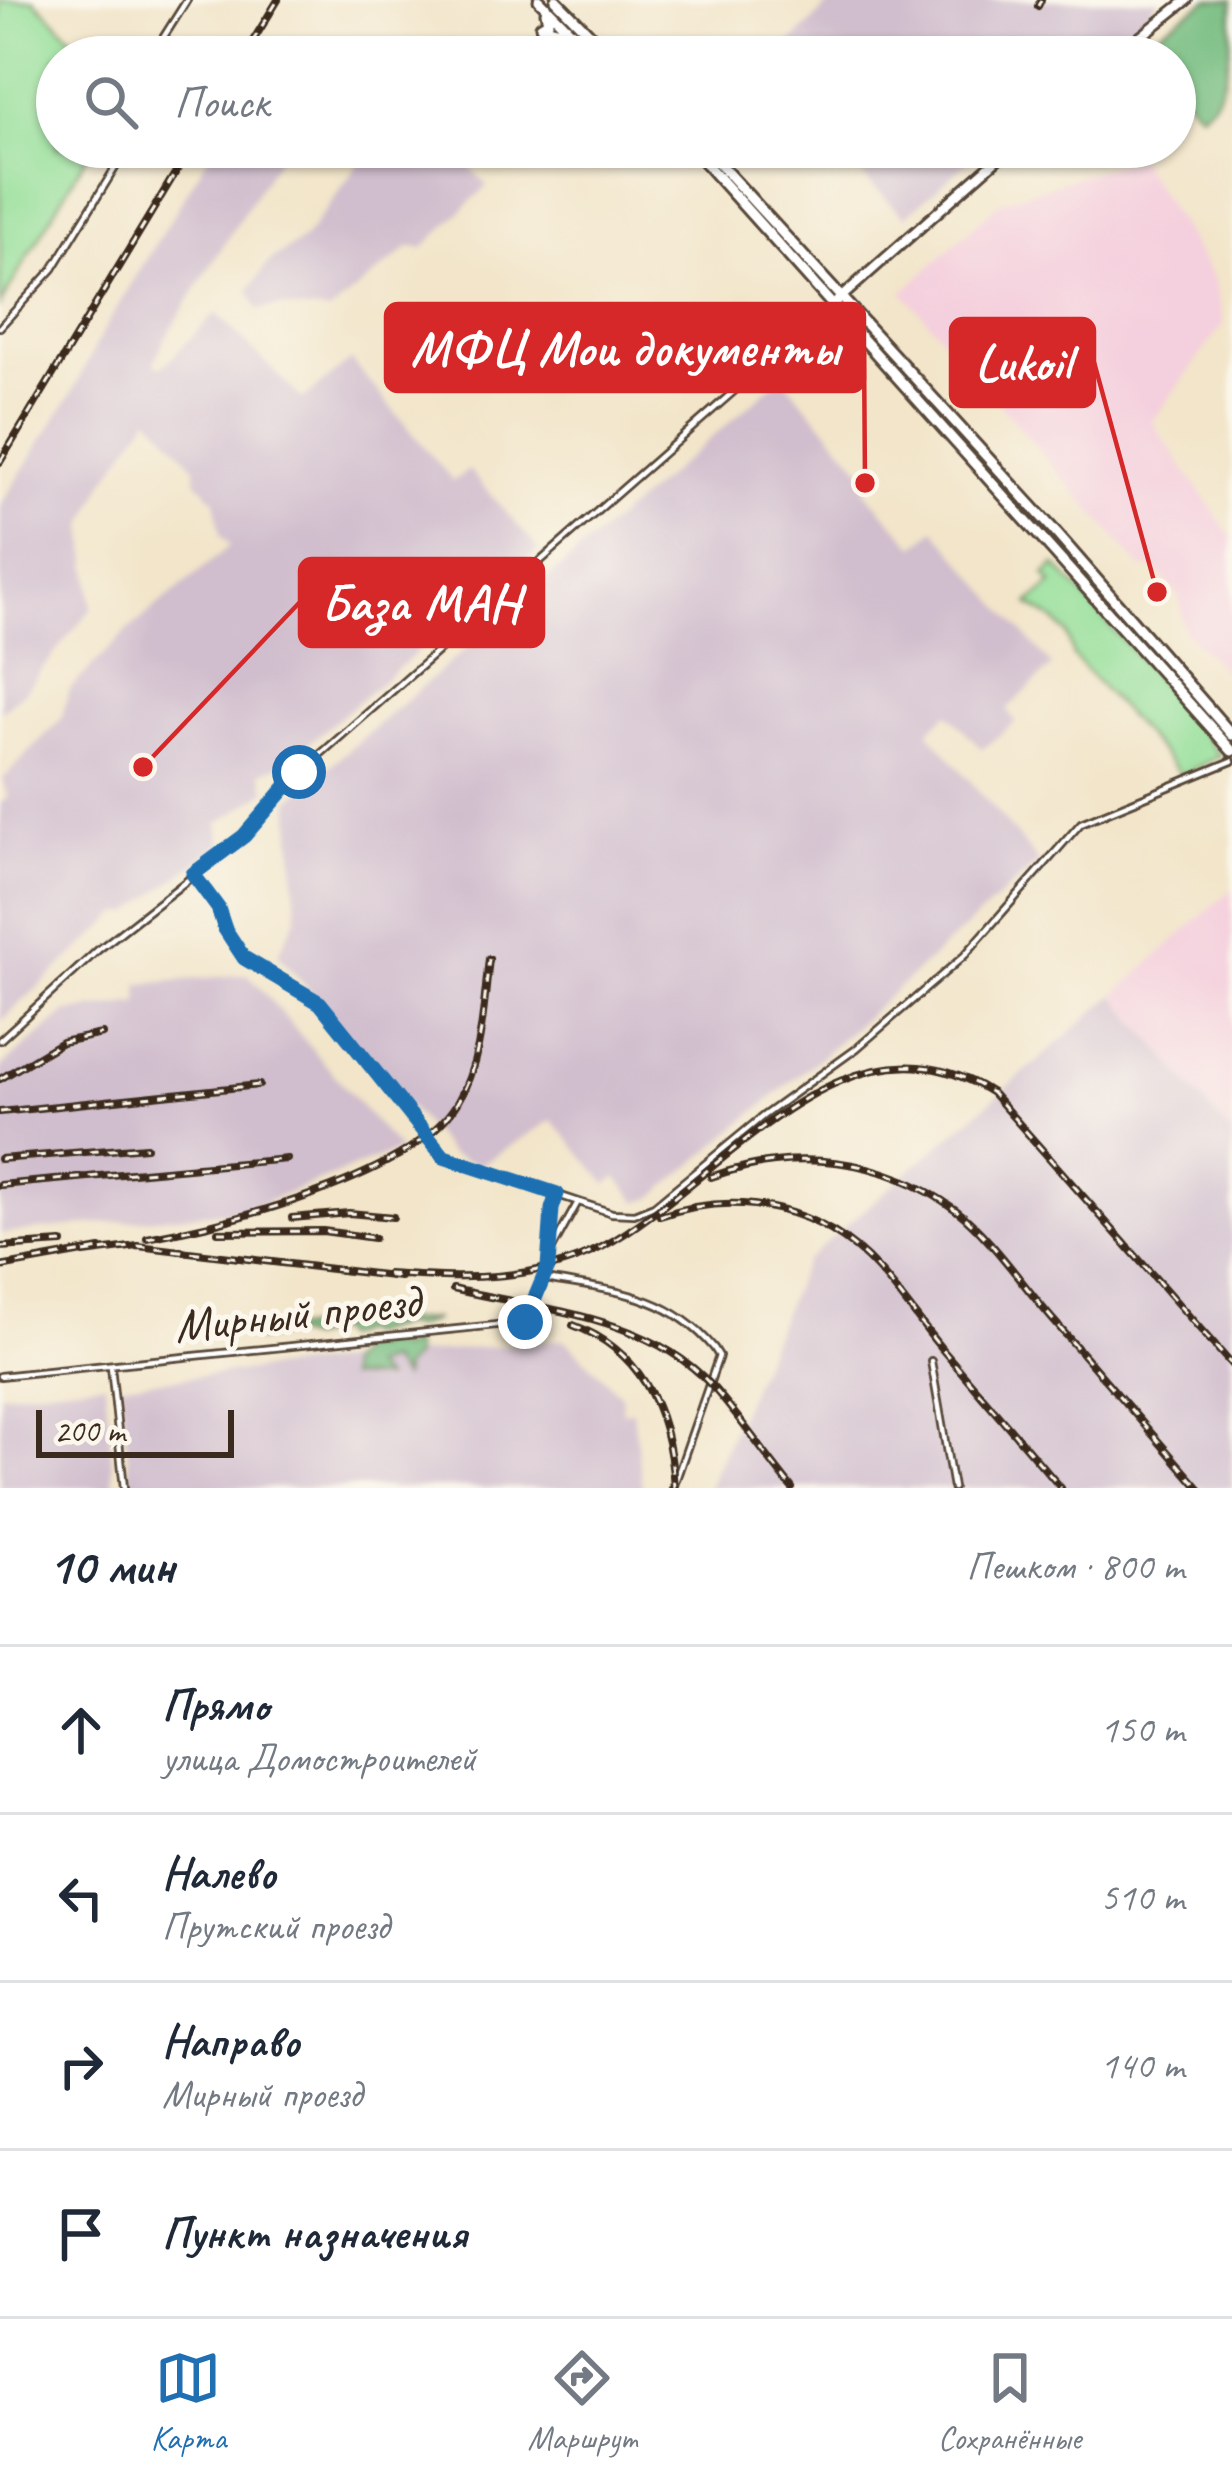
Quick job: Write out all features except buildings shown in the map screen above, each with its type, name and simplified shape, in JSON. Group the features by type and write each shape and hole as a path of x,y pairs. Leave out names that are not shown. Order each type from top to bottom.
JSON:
{"highway":[{"path":"556,0 591,36"},
{"path":"540,1 573,36"},
{"path":"711,168 838,299 1232,735"},
{"path":"723,168 1232,751"}],"main road":[{"path":"1142,36 1187,0"},
{"path":"838,299 987,168"}],"street":[{"path":"165,36 188,0"},
{"path":"0,327 53,269 115,168"},
{"path":"0,1040 98,950 244,836 299,772 838,299"},
{"path":"193,874 218,908 244,958 320,1003 444,1157 612,1213 634,1214 654,1206 763,1116 856,1049 964,956 1081,823 1232,761"},
{"path":"551,1250 557,1194"},
{"path":"551,1250 578,1202"},
{"name":"Мирный проезд","path":"0,1376 525,1322 545,1279 551,1250"},
{"path":"545,1279 643,1296 661,1304 715,1348 719,1356 673,1488"},
{"path":"932,1361 953,1488"},
{"path":"111,1366 124,1488"}],"shaded area":[{"path":"833,0 1158,0 1136,28 1122,36 798,36"},
{"path":"201,168 272,168 154,363 162,367 216,313 303,400 351,360 453,481 469,470 539,550 285,763 261,772 267,791 218,823 222,843 130,913 120,913 0,1022 0,804 8,797 3,779 62,718 68,691 127,631 230,546 221,536 215,500 196,481 195,467 150,416 104,483 85,525 92,608 23,693 0,712 0,506 72,393 104,329"},
{"path":"356,168 471,168 487,186 423,248 409,247 330,312 258,310 249,290 270,261 305,238"},
{"path":"855,168 960,168 905,217"},
{"path":"1104,168 1144,168 1214,279 1224,323 1152,422 1232,537 1232,679 1184,631 1179,596 1155,569 1140,567 903,292 1000,202"},
{"path":"782,377 872,482 864,490 915,546 935,529 1052,666 1007,710 1016,722 982,749 948,713 928,731 1039,862 824,1054 653,1198 638,1202 617,1177 607,1184 552,1120 480,1165 450,1154 278,954 297,917 290,800"},
{"path":"1232,889 1232,1135 1114,995"},
{"path":"248,974 399,1150 247,1209 0,1234 0,1068 67,1012 139,1003 139,984"},
{"path":"1114,995 1232,1135 1232,1488 708,1488 805,1261"},
{"path":"565,1339 621,1395 623,1412 633,1410 642,1488 131,1488 120,1384"},
{"path":"105,1382 114,1488 0,1488 0,1393"}],"green space":[{"path":"0,0 34,0 71,36 36,36 36,168 80,168 0,305"},
{"path":"1208,0 1232,0 1224,79 1211,105 1200,113 1196,109 1196,36 1155,36"},
{"path":"1056,565 1220,756 1181,775 1073,656 1067,634 1029,604 1052,584 1045,575"},
{"path":"435,1319 416,1327 398,1326 366,1335 359,1331 341,1338 336,1330 309,1339 291,1334 257,1340 246,1337 251,1332"},
{"path":"408,1343 414,1357 403,1368 402,1378 388,1361 371,1367 383,1379 347,1378 346,1365 360,1348 401,1349"}],"railway":[{"path":"256,36 278,0"},
{"path":"1038,6 1041,0"},
{"path":"0,462 178,168"},
{"path":"147,1238 317,1193 402,1153 434,1129 457,1103 472,1069 489,959"},
{"path":"0,1079 62,1042 102,1034"},
{"path":"387,1274 497,1276 576,1259 646,1219 785,1111 835,1083 886,1068 938,1070 992,1093 1232,1365"},
{"path":"0,1112 259,1085"},
{"path":"0,1159 146,1147"},
{"path":"0,1185 287,1159"},
{"path":"711,1177 774,1162 838,1162 869,1168 928,1192 981,1233 1199,1488"},
{"path":"660,1216 720,1204 749,1205 778,1209 831,1231 878,1269 1061,1488"},
{"path":"292,1218 349,1213 393,1217"},
{"path":"218,1232 323,1231 374,1238"},
{"path":"0,1247 62,1243"},
{"path":"84,1253 138,1246 400,1277"},
{"path":"0,1267 100,1249"},
{"path":"453,1289 591,1319 656,1344 711,1385 792,1488"},
{"path":"573,1325 619,1352 649,1390 667,1436 674,1488"}],"place":[{"name":"МФЦ Мои документы","path":"865,483"},
{"name":"Lukoil","path":"1157,592"},
{"name":"База МАН","path":"143,767"}],"route":[{"path":"299,772 244,836 193,874 218,908 244,958 320,1003 444,1157 557,1194 548,1267 525,1322"}]}
